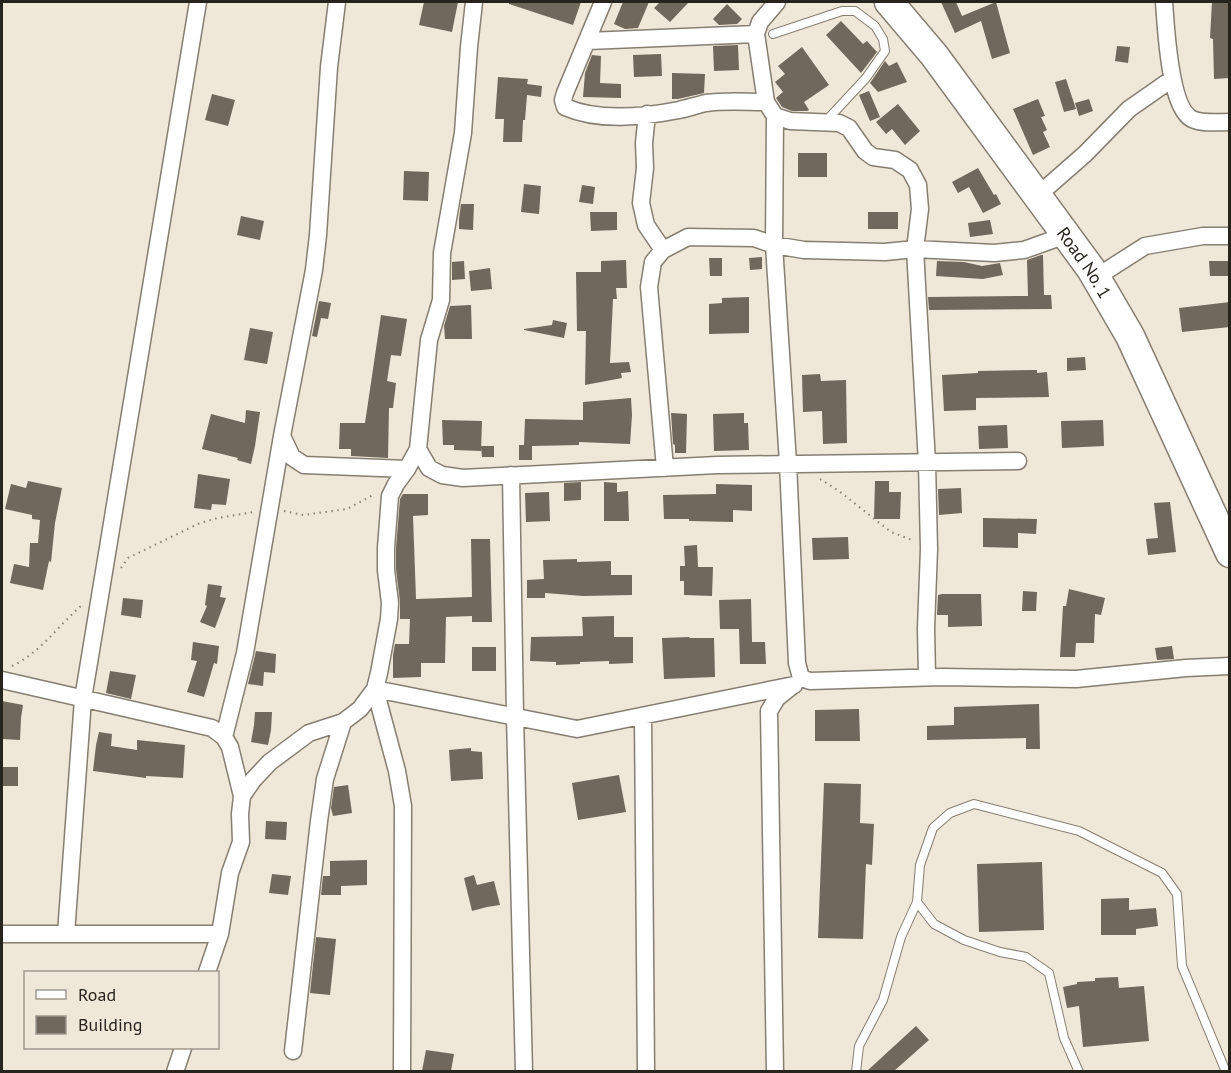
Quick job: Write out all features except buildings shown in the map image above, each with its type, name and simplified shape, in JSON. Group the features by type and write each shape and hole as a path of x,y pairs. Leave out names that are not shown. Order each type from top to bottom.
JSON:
{"highway":[{"name":"Road No. 1","path":"892,2 934,55 1085,261 1130,336 1230,553"}],"street":[{"path":"66,934 83,699 198,2"},
{"path":"224,737 245,653 282,436 314,270 329,67 337,2"},
{"path":"242,796 270,762 286,749 309,733 343,722 360,710 375,688 380,673 390,603 386,548 390,496 418,449 429,340 441,300 442,253 462,133 474,2"},
{"path":"603,2 565,93 563,100 565,107 592,116 626,117 680,110 706,103 766,102"},
{"path":"775,1071 769,711 777,698 797,681 788,463 774,245 775,116 766,102 764,34 760,22 777,2"},
{"path":"1164,2 1172,79 1182,108 1191,119 1230,122"},
{"path":"588,41 764,34"},
{"path":"1037,196 1085,154 1129,109 1172,79"},
{"path":"646,114 645,168 640,203 646,225 663,250"},
{"path":"775,116 790,121 839,123 849,128 865,151 873,157 895,160 910,170 918,185 920,210 915,249 927,463 929,549 927,677"},
{"path":"665,468 649,287 653,262 663,250 688,237 754,238 774,245 804,250 841,252 915,249 994,253 1024,250 1066,235"},
{"path":"1095,278 1145,246 1203,236 1230,236"},
{"path":"282,436 292,457 304,465 407,470"},
{"path":"418,449 429,468 442,475 462,478 717,465 1017,461"},
{"path":"512,475 515,717 524,1071"},
{"path":"375,688 577,729 797,681 927,677 1076,679 1177,668 1230,666"},
{"path":"2,680 212,728 224,737 230,747 242,796 241,842 230,873 220,934 207,971"},
{"path":"375,688 397,771 403,806 402,1071"},
{"path":"643,716 646,1071"},
{"path":"293,1051 325,779 343,722"},
{"path":"2,934 220,934"},
{"path":"175,1071 182,1049"}],"lane":[{"path":"764,34 842,11 855,11 875,26 883,39 885,51 866,78 826,121"},
{"path":"856,1071 859,1046 883,1000 901,937 917,902 920,865 933,828 950,813 974,804 1079,831 1162,873 1177,894 1182,966 1226,1071"},
{"path":"917,902 934,924 964,940 1000,952 1026,957 1049,973 1064,1038 1079,1071"}],"path":[{"path":"788,463 838,491 891,532 914,540 929,549"},
{"path":"13,666 23,661 70,615 110,581 128,558 200,523 269,510 303,515 348,509 381,491"}]}
